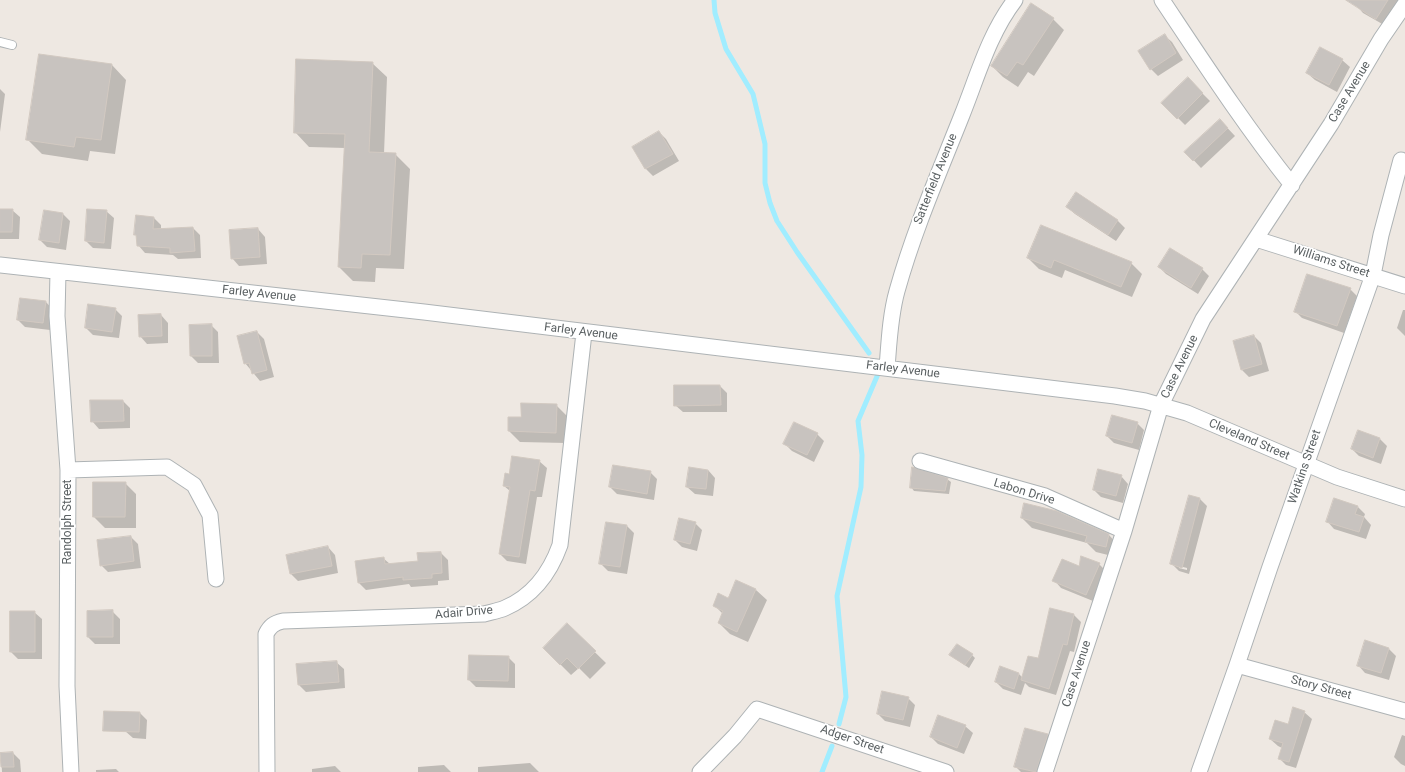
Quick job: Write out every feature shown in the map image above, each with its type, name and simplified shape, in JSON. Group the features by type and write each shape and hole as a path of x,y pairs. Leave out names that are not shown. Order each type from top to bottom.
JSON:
{"street":[{"name":"Satterfield Avenue","path":"886,368 890,324 897,292 916,229 969,98 986,49 996,28 1015,0"},
{"path":"1162,0 1263,149 1292,184"},
{"name":"Case Avenue","path":"1044,772 1124,531 1161,405 1203,320 1292,184 1405,4"},
{"name":"Watkins Street","path":"1199,772 1373,275 1381,235 1401,160"},
{"name":"Williams Street","path":"1256,238 1405,286"},
{"name":"Farley Avenue","path":"0,265 424,312 584,333 1114,396 1161,405"},
{"name":"Randolph Street","path":"58,272 57,316 68,470 67,686 71,772"},
{"name":"Adair Drive","path":"267,772 266,634 269,627 283,621 484,614 504,609 522,599 538,585 555,561 560,545 584,333"},
{"name":"Cleveland Street","path":"1161,405 1187,413 1337,477 1405,499"},
{"name":"Labon Drive","path":"920,461 1045,496 1124,531"},
{"path":"68,470 167,467 194,486 210,515 216,579"},
{"name":"Story Street","path":"1237,665 1405,711"},
{"name":"Adger Street","path":"700,772 735,736 758,709 946,772"}],"lane":[{"path":"0,42 12,45"}],"building":[{"path":"1346,0 1388,0 1376,19"},
{"path":"1031,3 1054,18 1023,65 1017,62 1007,76 991,66"},
{"path":"1165,34 1176,53 1150,70 1138,51"},
{"path":"1320,47 1343,59 1329,85 1306,73"},
{"path":"39,54 112,64 101,140 76,137 74,147 26,140"},
{"path":"296,59 373,62 369,152 396,153 390,255 362,254 361,268 338,267 345,134 294,133"},
{"path":"1188,77 1203,93 1177,119 1161,103"},
{"path":"1220,119 1228,128 1193,161 1184,152"},
{"path":"659,131 673,154 645,169 632,147"},
{"path":"1076,192 1118,220 1108,235 1066,207"},
{"path":"0,209 13,209 12,232 0,232"},
{"path":"87,209 107,210 104,243 85,241"},
{"path":"44,210 63,213 59,243 39,240"},
{"path":"136,215 154,217 153,229 193,227 195,251 170,253 170,248 137,246 136,235 134,235"},
{"path":"1041,225 1132,262 1121,287 1054,260 1051,268 1027,258"},
{"path":"258,228 260,257 231,259 229,230"},
{"path":"1170,248 1203,268 1191,288 1158,267"},
{"path":"1307,274 1351,288 1337,326 1294,312"},
{"path":"20,298 46,301 43,323 17,320"},
{"path":"88,304 116,308 112,332 85,328"},
{"path":"161,314 162,336 139,337 138,315"},
{"path":"212,324 212,356 190,356 189,325"},
{"path":"257,331 267,370 252,374 249,363 244,364 237,336"},
{"path":"1254,335 1262,364 1241,370 1233,341"},
{"path":"674,385 720,385 721,405 674,406"},
{"path":"90,400 123,400 124,421 91,422"},
{"path":"521,403 557,404 556,433 508,431 508,417 521,417"},
{"path":"1112,415 1138,422 1132,443 1106,436"},
{"path":"794,422 818,433 807,455 783,444"},
{"path":"1358,430 1380,438 1373,458 1351,449"},
{"path":"512,456 540,460 535,491 530,490 519,557 499,554 510,487 503,486 505,473 509,474"},
{"path":"613,465 651,471 647,494 609,487"},
{"path":"689,467 708,470 706,489 686,487"},
{"path":"912,467 948,478 945,491 910,488"},
{"path":"1098,469 1122,475 1116,496 1093,490"},
{"path":"93,482 126,482 125,517 93,517"},
{"path":"1189,495 1200,498 1182,568 1170,564"},
{"path":"1334,498 1358,506 1355,514 1364,517 1359,532 1326,522"},
{"path":"1024,503 1057,511 1109,534 1106,547 1085,542 1087,536 1021,518"},
{"path":"679,518 696,522 690,544 674,540"},
{"path":"606,522 627,525 620,567 599,564"},
{"path":"131,536 134,561 100,566 97,540"},
{"path":"328,546 332,566 290,574 286,555"},
{"path":"441,552 442,573 432,574 432,578 403,580 403,577 358,583 355,561 384,557 385,564 418,561 417,553"},
{"path":"1081,556 1100,563 1086,595 1052,581 1062,559 1079,566"},
{"path":"736,580 756,589 737,632 718,623 723,611 713,606 718,593 728,598"},
{"path":"1050,608 1074,614 1067,645 1063,644 1049,689 1021,680 1028,656 1038,658"},
{"path":"113,610 113,637 87,637 87,611"},
{"path":"10,611 35,611 35,652 10,652"},
{"path":"567,623 596,651 578,669 567,658 560,665 543,648"},
{"path":"1365,640 1389,648 1381,673 1357,666"},
{"path":"957,644 973,654 965,665 949,655"},
{"path":"469,655 509,656 508,681 468,680"},
{"path":"337,661 339,682 298,685 296,664"},
{"path":"1000,666 1019,673 1014,689 995,682"},
{"path":"882,691 909,697 903,720 877,714"},
{"path":"1293,707 1305,711 1289,762 1278,759 1283,743 1269,739 1275,720 1288,724"},
{"path":"104,711 140,712 139,732 103,731"},
{"path":"938,715 966,725 957,748 930,737"},
{"path":"1025,728 1048,734 1036,772 1014,767"},
{"path":"13,752 14,767 1,767 0,753"}],"waterway":[{"path":"714,0 715,13 726,49 753,94 765,144 765,183 770,203 777,221 797,252 869,353"},
{"path":"839,724 846,697 837,596 861,487 862,455 858,421 878,374"},
{"path":"822,772 832,746"}]}
